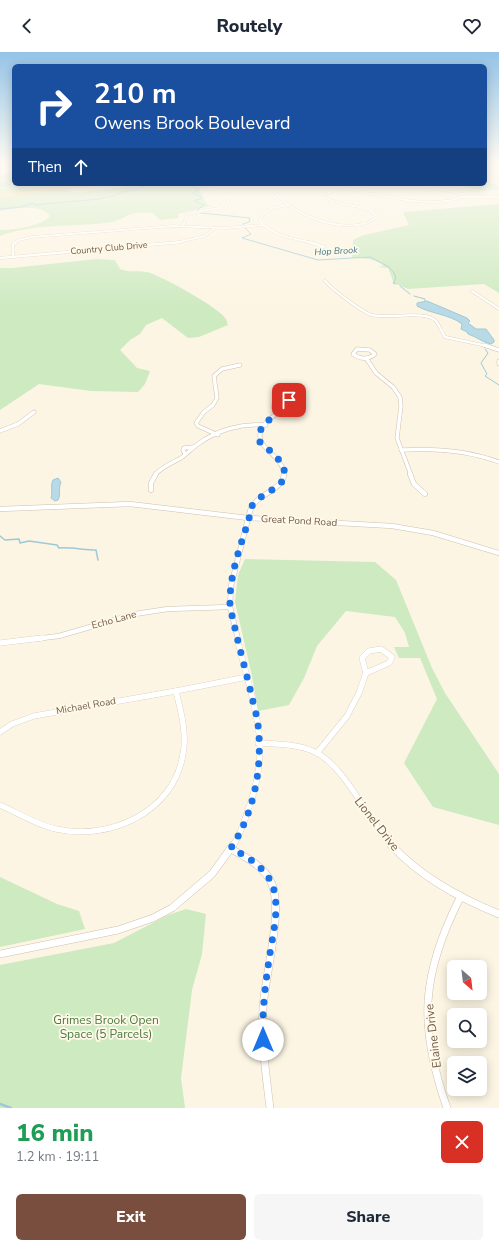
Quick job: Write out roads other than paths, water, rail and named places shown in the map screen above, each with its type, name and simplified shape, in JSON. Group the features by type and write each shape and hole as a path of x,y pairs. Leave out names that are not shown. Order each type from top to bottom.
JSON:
{"street":[{"path":"183,226 186,215 197,211"},
{"path":"262,225 260,221 263,213 266,211"},
{"path":"296,211 308,218 332,223 359,225 374,220 376,215 370,211"},
{"path":"13,256 13,244 27,238 183,226 214,228 262,225 282,235 324,247"},
{"name":"Country Club Drive","path":"0,258 178,243 205,236 214,228"},
{"path":"325,281 326,284 335,291 371,315 394,317 415,315 426,316 435,320 445,337 480,343 499,350"},
{"path":"472,291 499,308"},
{"path":"357,349 364,349 375,353 374,356 366,358 356,357 353,352 357,349"},
{"path":"366,358 376,373 393,387 400,397 402,406 397,438 414,484 424,494"},
{"path":"218,435 198,426 196,423 201,418 204,411 212,406 216,400 218,392 214,376 216,373 240,364"},
{"path":"0,954 118,930 152,918 172,908 212,874 239,836 252,802 258,772 258,726 230,606 229,590 232,573 252,506 261,497 278,486 284,479 285,475 282,463 260,442 260,434 268,420 290,406 292,401 284,399 277,400 273,406 276,414"},
{"path":"0,431 17,426 34,412"},
{"path":"151,490 152,478 157,472 185,454 183,450 184,448 194,447 202,441 245,424 266,425"},
{"path":"401,450 431,448 456,450 499,462"},
{"name":"Great Pond Road","path":"0,509 144,505 249,518 414,528 448,536 499,553"},
{"name":"Echo Lane","path":"0,643 59,636 135,614 168,610 230,606"},
{"path":"318,753 347,716 359,693 366,673 362,658 368,652 376,649 386,650 392,657 389,663 366,673"},
{"name":"Michael Road","path":"0,732 19,720 34,716 247,677"},
{"path":"0,805 46,826 56,829 76,831 105,830 131,821 144,814 160,802 172,787 183,761 184,729 176,691"},
{"name":"Lionel Drive","path":"258,744 281,744 318,753 324,757 335,767 393,848 421,872 461,896 499,914"},
{"path":"231,848 248,858 265,872 272,884 275,896 275,914 264,999 262,1028 264,1064 270,1108"},
{"name":"Elaine Drive","path":"447,1108 433,1055 427,1012 432,967 445,929 461,896"}],"water":[{"path":"427,301 467,318 470,321 468,323 476,329 486,329 494,342 491,344 482,341 461,329 462,324 457,321 417,306 417,303"},
{"path":"58,478 61,482 58,500 55,501 51,498 52,484 53,480"}],"waterway":[{"name":"Hop Brook","path":"199,211 201,213 250,218 249,222 243,224 243,226"},
{"name":"Hop Brook","path":"244,227 251,234 242,238 318,260 370,257 389,267 396,278 393,283 396,284"},
{"name":"Hop Brook","path":"400,286 410,294"},
{"name":"Hop Brook","path":"414,296 425,299 425,302"},
{"name":"Hop Brook","path":"485,349 488,353 481,363 487,374 485,376 499,385"},
{"path":"0,536 5,540 19,539 20,543 29,541 57,545 59,548 96,550 98,560"},
{"path":"0,1104 11,1108"}],"park label":[{"name":"Grimes Brook Open Space (5 Parcels)","path":"106,1027"}]}
